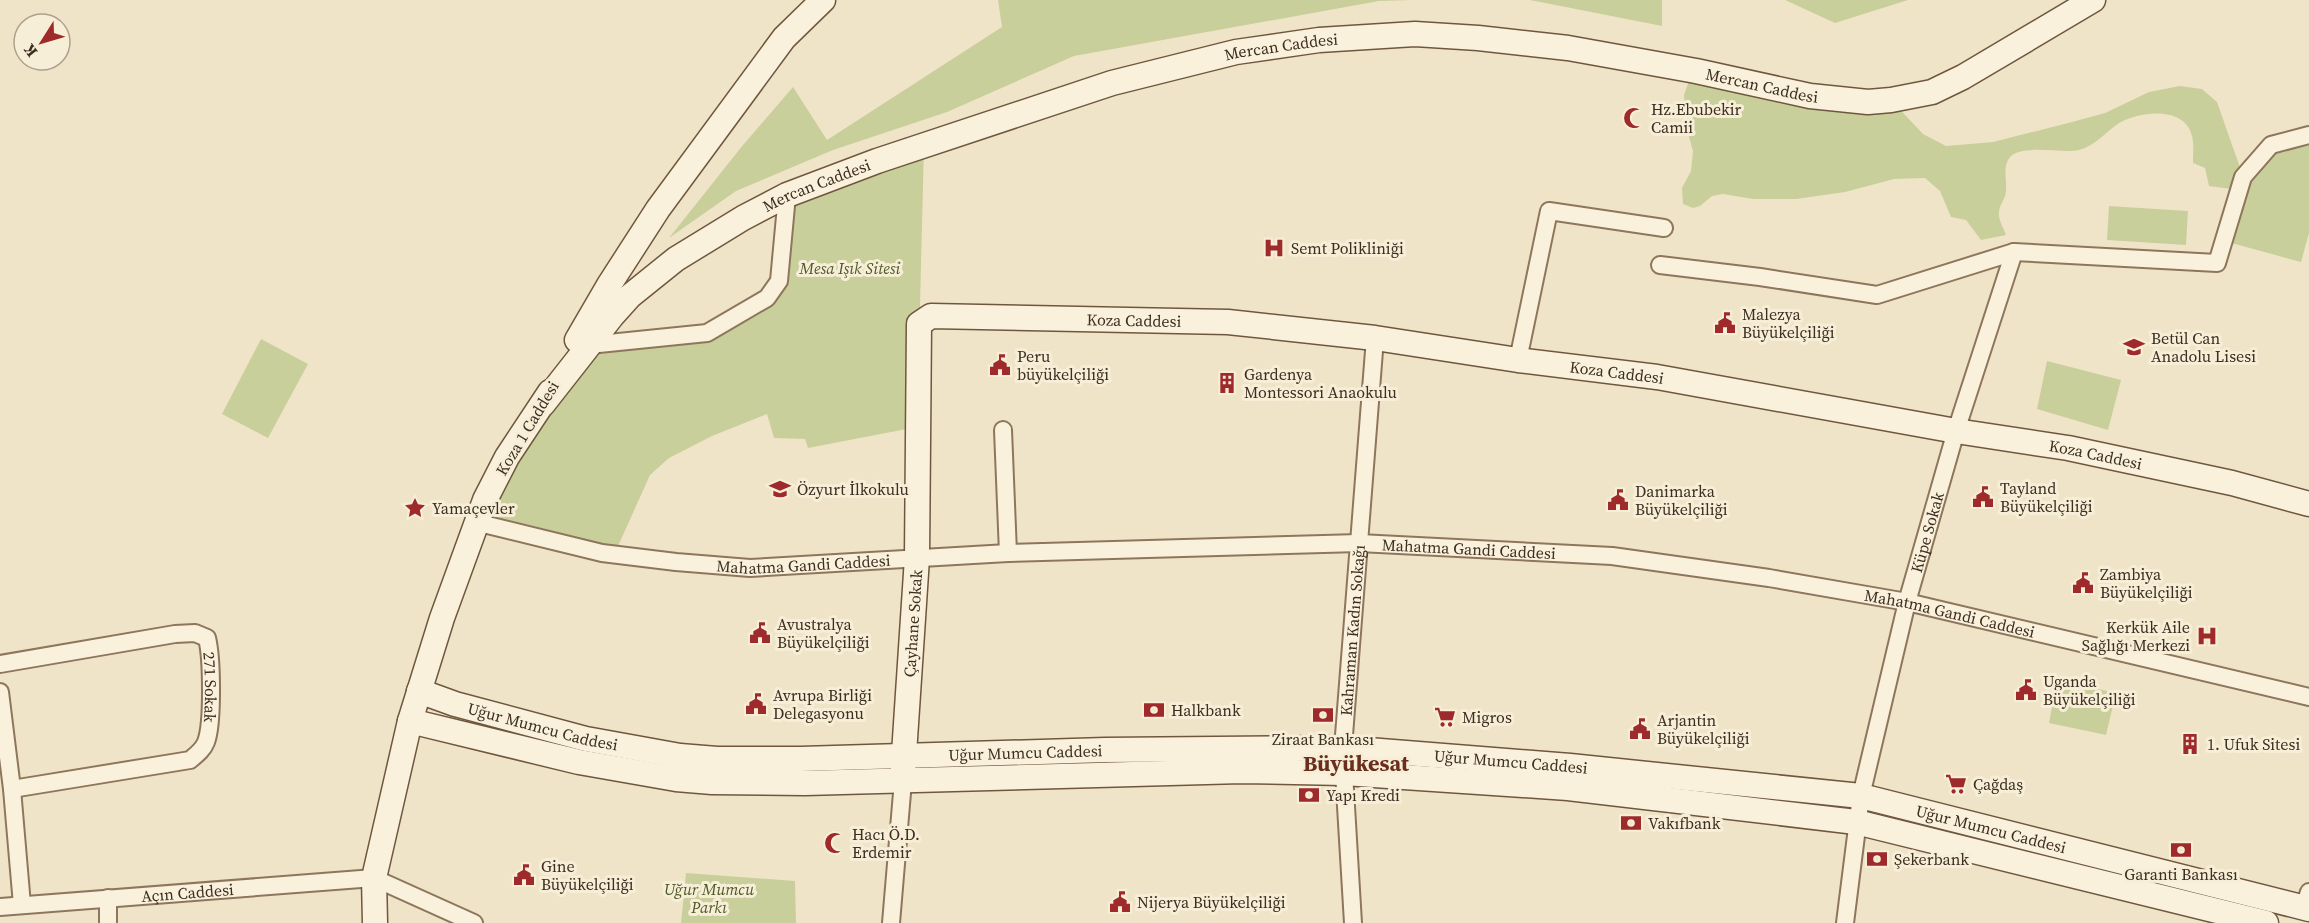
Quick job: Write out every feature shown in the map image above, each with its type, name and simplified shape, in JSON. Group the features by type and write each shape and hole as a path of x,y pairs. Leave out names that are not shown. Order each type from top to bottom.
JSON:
{"main road":[{"name":"Koza 1 Caddesi","path":"375,923 374,878 410,721 475,522 507,457 543,404 609,285 658,209 784,38 823,0"},
{"name":"Mercan Caddesi","path":"543,404 612,316 648,280 675,259 787,195 915,148 1112,83 1236,52 1318,40 1415,34 1527,43 1675,67 1810,96 1868,102 1932,92 1963,77 2093,0"},
{"name":"Koza Caddesi","path":"918,324 931,316 1228,322 1375,338 1518,360 1657,377 1956,431 2068,448 2232,483 2309,504"},
{"name":"Çayhane Sokak","path":"903,781 916,558 918,324"},
{"name":"Uğur Mumcu Caddesi","path":"419,691 455,704 586,739 680,756 717,759 1222,748 1343,748 1570,766 1860,796 2305,908"},
{"name":"Uğur Mumcu Caddesi","path":"410,721 579,762 676,779 759,783 903,781 1104,773 1242,771 1344,773 1568,788 1856,822 2266,923"},
{"name":"Kahraman Kadın Sokağı","path":"1343,748 1344,773"}],"street":[{"path":"1660,265 1760,277 1877,296 2014,252 2217,263 2243,177 2271,145 2309,135"},
{"path":"589,345 707,333 767,298 779,281 787,195"},
{"path":"1518,360 1550,211 1664,228"},
{"name":"Küpe Sokak","path":"1845,923 1860,796 1907,602 1956,431 2014,252"},
{"name":"Kahraman Kadın Sokağı","path":"1343,748 1375,338"},
{"path":"1003,430 1008,553"},
{"name":"Mahatma Gandi Caddesi","path":"475,522 602,554 676,562 772,568 1008,553 1359,543 1634,558 1907,602 2309,697"},
{"name":"271 Sokak","path":"0,664 175,634 195,633 207,638 210,652 208,730 205,744 190,760 12,789"},
{"path":"0,692 12,789 22,905"},
{"name":"Kahraman Kadın Sokağı","path":"1344,773 1353,923"},
{"name":"Çayhane Sokak","path":"891,923 903,781"},
{"path":"374,878 474,923"},
{"name":"Açın Caddesi","path":"0,907 374,878"},
{"path":"108,898 108,923"}],"green space":[{"path":"998,0 1413,0 1379,1 1074,56 947,112 833,150 736,191 669,238 743,145 793,87 827,140 1002,27"},
{"path":"1530,0 1662,0 1662,26"},
{"path":"1785,0 1908,0 1835,23"},
{"path":"1690,78 1891,100 1923,134 1946,146 1993,142 2072,122 2105,113 2149,92 2180,86 2202,89 2217,102 2243,176 2271,145 2309,135 2309,233 2301,262 2224,241 2239,190 2209,186 2205,168 2193,163 2193,139 2188,126 2172,115 2161,114 2130,118 2116,125 2091,145 2079,150 2034,150 2017,152 2011,156 2007,164 2006,194 1999,213 2006,235 1981,240 1966,220 1951,217 1940,191 1925,178 1894,179 1845,192 1796,199 1753,199 1723,194 1712,196 1700,206 1693,208 1683,204 1682,188 1691,171 1693,151 1687,130 1684,95"},
{"name":"Mesa Işık Sitesi","path":"924,145 917,427 808,448 805,439 774,438 767,414 712,436 669,458 650,475 614,555 475,522 589,345 707,333 767,299 787,195"},
{"path":"2109,206 2188,211 2186,245 2107,240"},
{"path":"261,339 308,364 268,438 222,414"},
{"path":"2047,361 2121,380 2108,430 2037,409"},
{"path":"2057,680 2116,693 2106,735 2049,723"},
{"name":"Uğur Mumcu Parkı","path":"686,873 795,881 796,923 681,923"}],"place":[{"name":"Hz.Ebubekir Camii","path":"1634,118"},
{"name":"Semt Polikliniği","path":"1274,248"},
{"name":"Malezya Büyükelçiliği","path":"1725,323"},
{"name":"Betül Can Anadolu Lisesi","path":"2134,347"},
{"name":"Peru büyükelçiliği","path":"1000,365"},
{"name":"Gardenya Montessori Anaokulu","path":"1227,383"},
{"name":"Özyurt İlkokulu","path":"780,489"},
{"name":"Tayland Büyükelçiliği","path":"1983,497"},
{"name":"Danimarka Büyükelçiliği","path":"1618,500"},
{"name":"Yamaçevler","path":"415,508"},
{"name":"Zambiya Büyükelçiliği","path":"2083,583"},
{"name":"Avustralya Büyükelçiliği","path":"760,633"},
{"name":"Kerkük Aile Sağlığı Merkezi","path":"2207,636"},
{"name":"Uganda Büyükelçiliği","path":"2026,690"},
{"name":"Avrupa Birliği Delegasyonu","path":"756,704"},
{"name":"Halkbank","path":"1154,710"},
{"name":"Ziraat Bankası","path":"1323,715"},
{"name":"Migros","path":"1445,717"},
{"name":"Arjantin Büyükelçiliği","path":"1640,729"},
{"name":"1. Ufuk Sitesi","path":"2190,744"},
{"name":"Çağdaş","path":"1956,784"},
{"name":"Yapı Kredi","path":"1309,795"},
{"name":"Vakıfbank","path":"1631,823"},
{"name":"Hacı Ö.D. Erdemir","path":"835,843"},
{"name":"Garanti Bankası","path":"2181,850"},
{"name":"Şekerbank","path":"1877,859"},
{"name":"Gine Büyükelçiliği","path":"524,875"},
{"name":"Nijerya Büyükelçiliği","path":"1120,902"}],"district":[{"name":"Büyükesat","path":"1356,763"}]}
